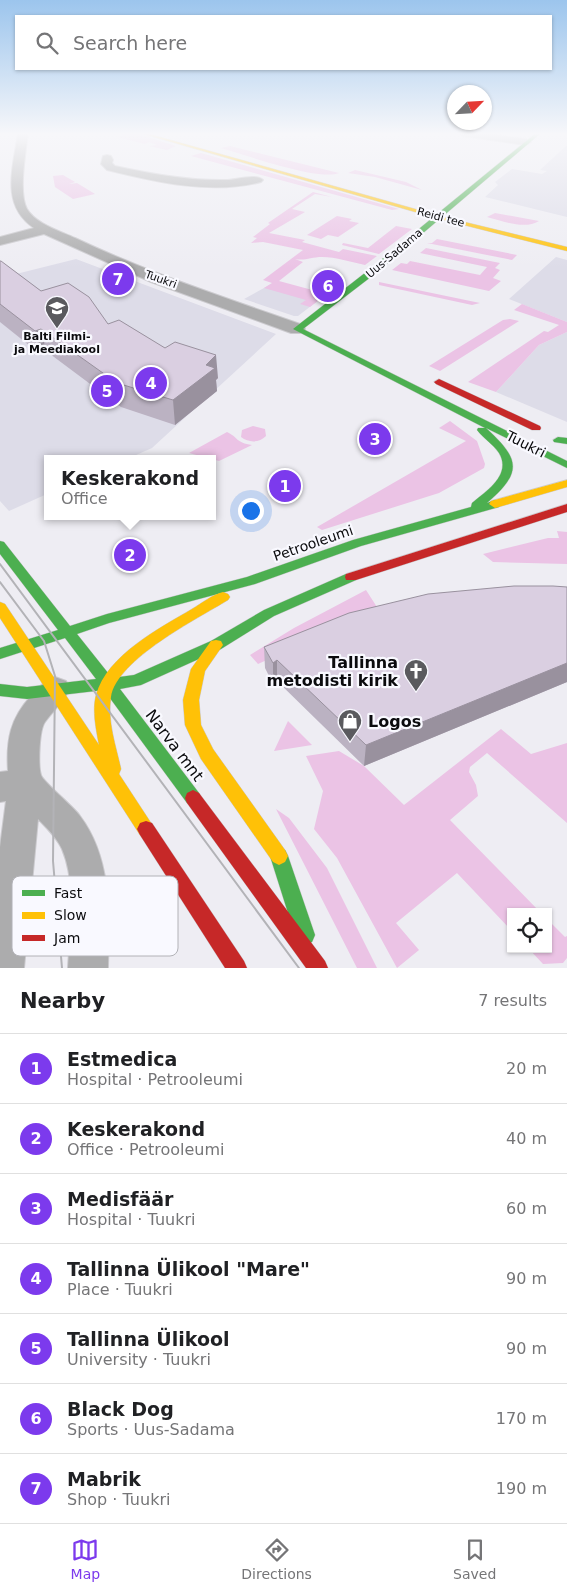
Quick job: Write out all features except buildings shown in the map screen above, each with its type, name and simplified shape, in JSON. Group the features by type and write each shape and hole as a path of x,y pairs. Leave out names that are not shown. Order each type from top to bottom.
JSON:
{"street":[{"name":"Tuukri","path":"20,178 18,200 22,211 46,229 97,255 398,366"},
{"path":"168,178 225,183 248,183 257,180"},
{"name":"Reidi tee","path":"312,178 443,213 567,241"},
{"name":"Reidi tee","path":"322,178 567,249"},
{"name":"Uus-Sadama","path":"297,329 352,288 484,178"},
{"path":"0,241 46,229"},
{"name":"Tuukri","path":"297,329 360,364 567,465"},
{"name":"Tuukri","path":"425,376 494,406 564,442"},
{"path":"453,408 498,443 508,455 510,466 504,483 469,512"},
{"name":"Petrooleumi","path":"0,654 70,633 107,619 250,581 357,543 567,483"},
{"path":"0,690 27,693 136,681 153,675 216,645 269,613 338,581 567,508"},
{"name":"Narva mnt","path":"0,545 108,683 315,963"},
{"path":"115,778 103,702 108,683 122,664 134,653 250,581"},
{"path":"0,607 115,778 238,968"},
{"path":"216,645 198,669 192,700 193,725 207,754 280,857 315,963"},
{"path":"4,968 12,786 23,759 28,720 55,689"},
{"path":"12,786 64,823 78,845 84,876"}],"shaded area":[{"path":"53,178 68,178 75,182 69,184 77,183 95,194 73,199 55,187"},
{"path":"274,178 290,178 399,209 392,210"},
{"path":"379,178 406,182 422,190"},
{"path":"500,178 567,178 567,217 485,197 498,185 495,182"},
{"path":"313,192 332,197 315,194 292,209 305,212 269,233 305,240 302,242 339,252 343,249 377,256 365,265 327,257 295,259 303,262 279,281 327,294 310,307 300,304 306,300 264,288 272,283 263,280 303,250 263,242 251,243 257,238 253,237 270,224 268,223"},
{"path":"495,213 539,221 533,224 520,225 487,217"},
{"path":"337,216 352,219 349,221 359,223 338,237 328,235 321,239 307,235"},
{"path":"396,226 412,229 379,254 342,245 343,243 368,248"},
{"path":"437,239 517,255 512,260 427,243 432,243"},
{"path":"426,248 500,263 495,268 500,270 493,278 501,281 489,291 392,270 401,263 407,264 410,261 480,275 487,267 420,253"},
{"path":"556,257 567,260 567,322 509,299"},
{"path":"76,259 276,334 152,448 136,455 44,455 44,495 9,511 0,501 0,278"},
{"path":"379,282 480,303 472,305 379,285"},
{"path":"273,283 324,296 298,316 244,299"},
{"path":"522,304 567,322 567,332 539,345 496,392 468,382 544,331 548,332 559,325 514,310"},
{"path":"503,320 519,321 440,371 429,366"},
{"path":"567,332 567,422 496,392 539,345"},
{"path":"450,421 477,441 485,464 484,468 439,493 322,530 317,527 466,441 439,428"},
{"path":"253,426 265,429 266,436 254,441 241,437 242,430"},
{"path":"227,432 240,441 252,445 219,461 216,460 216,455 189,453"},
{"path":"557,531 567,532 567,564 493,562 483,554 548,538 559,538"},
{"path":"366,590 384,618 304,643 258,664 250,655 294,628"},
{"path":"288,721 312,745 274,751"},
{"path":"501,729 531,754 567,743 567,823 487,753 470,767 469,772 476,785 478,796 450,820 536,908 507,908 507,926 457,873 396,923 419,950 397,968 337,858 314,829 323,791 306,756 339,751 364,766 404,805"},
{"path":"276,809 289,818 327,868 377,968 357,968"},
{"path":"552,924 565,937 567,936 567,958 563,963 543,964 533,953 552,953"}],"tram line":[{"path":"0,564 299,968"},
{"path":"0,582 44,641 55,676 54,876"},
{"path":"61,956 62,968"}],"traffic: fast":[{"path":"297,329 373,271 485,178"},
{"path":"297,329 567,465"},
{"path":"476,506 498,486 505,478 508,470 508,461 503,452 482,430"},
{"path":"558,440 567,441"},
{"path":"0,654 107,619 250,581 357,543 495,504"},
{"path":"0,545 136,720 193,798"},
{"path":"0,690 27,693 136,681 216,645 269,613 351,577"},
{"path":"279,856 305,935"}],"traffic: slow":[{"path":"301,178 438,217 567,249"},
{"path":"495,504 567,483"},
{"path":"113,769 103,712 104,694 110,679 137,651 223,597"},
{"path":"0,607 146,829"},
{"path":"216,645 198,669 191,700 193,725 207,754 279,856"}],"traffic: jam":[{"path":"439,382 536,428"},
{"path":"351,577 567,508"},
{"path":"193,798 318,968"},
{"path":"146,829 177,876"},
{"path":"178,878 237,968"}],"place":[{"name":"Mabrik","path":"118,279"},
{"name":"Black Dog","path":"328,286"},
{"name":"Balti Filmi- ja Meediakool","path":"57,329"},
{"name":"Tallinna Ülikool \"Mare\"","path":"151,383"},
{"name":"Tallinna Ülikool","path":"107,391"},
{"name":"Medisfäär","path":"375,439"},
{"name":"Estmedica","path":"285,486"},
{"name":"Keskerakond","path":"130,555"},
{"name":"Tallinna metodisti kirik","path":"416,692"},
{"name":"Logos","path":"350,742"}]}
